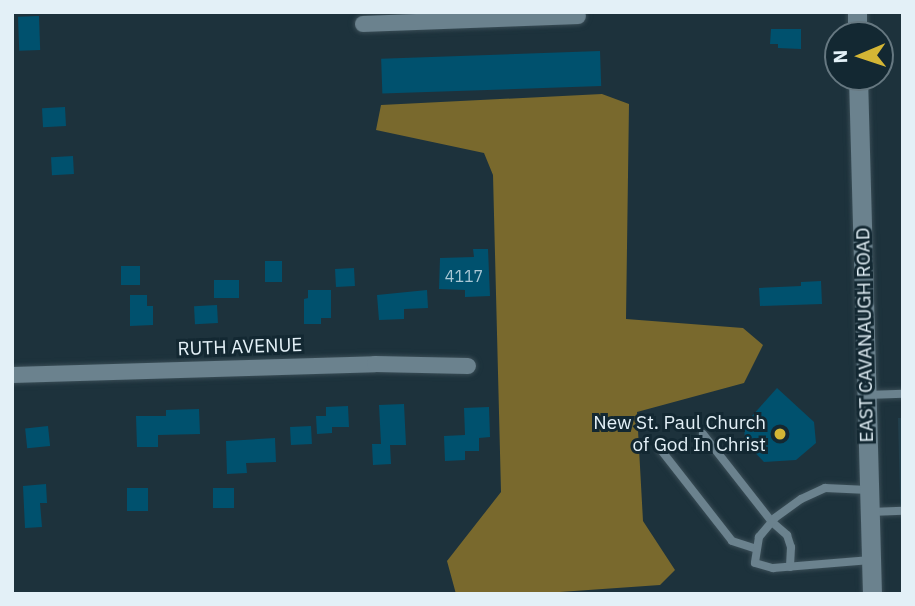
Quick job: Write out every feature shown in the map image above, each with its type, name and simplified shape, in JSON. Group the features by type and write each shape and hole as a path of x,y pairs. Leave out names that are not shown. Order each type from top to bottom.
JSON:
{"street":[{"path":"363,24 473,16 578,16"},
{"name":"EAST CAVANAUGH ROAD","path":"858,91 872,594"},
{"name":"RUTH AVENUE","path":"12,375 375,364 468,366"}],"lane":[{"path":"867,395 903,394"},
{"path":"703,434 772,522 787,535 792,547 790,567"},
{"path":"660,450 732,541 757,549"},
{"path":"869,490 825,488 801,499 772,522 759,537 755,563 772,568 871,560"},
{"path":"870,512 903,511"}],"shaded area":[{"path":"602,94 629,104 626,319 743,328 763,345 744,383 637,412 643,521 675,570 660,585 531,594 456,594 447,561 501,492 493,175 484,153 376,130 381,105"},
{"path":"898,418 903,418 903,579 902,579"}],"building":[{"path":"39,16 40,50 19,51 18,17"},
{"path":"771,29 801,29 801,49 778,48 778,44 770,44"},
{"path":"600,51 601,86 382,94 381,59"},
{"path":"65,107 66,126 43,127 42,108"},
{"path":"73,156 74,174 52,175 51,157"},
{"path":"473,249 488,249 490,296 465,297 465,290 439,289 440,258 474,257"},
{"path":"265,261 282,261 282,282 265,282"},
{"path":"121,266 140,266 140,285 121,285"},
{"path":"354,268 355,286 336,287 335,269"},
{"path":"214,280 239,280 239,298 214,298"},
{"path":"821,281 822,304 760,306 759,288 801,286 801,282"},
{"path":"308,290 331,290 331,318 321,318 321,324 304,324 304,299 308,298"},
{"path":"427,290 428,308 404,309 404,319 379,320 377,295"},
{"path":"130,295 147,295 147,306 153,306 153,325 130,326"},
{"path":"217,305 218,323 195,324 194,306"},
{"name":"New St. Paul Church of God In Christ","path":"777,388 814,422 816,443 796,460 764,462 745,442 744,425"},
{"path":"404,404 406,445 390,445 391,464 373,465 372,444 381,444 379,405"},
{"path":"348,406 349,427 332,427 332,433 317,434 316,416 326,416 326,407"},
{"path":"489,407 490,437 479,438 479,451 465,451 465,460 445,461 444,436 465,435 464,408"},
{"path":"199,409 200,434 158,435 158,447 137,447 136,416 166,416 166,410"},
{"path":"48,426 50,446 27,448 25,428"},
{"path":"311,426 312,444 291,445 290,427"},
{"path":"275,438 276,462 246,463 247,473 227,474 226,441"},
{"path":"46,484 47,503 40,503 42,527 25,528 23,486"},
{"path":"127,488 148,488 148,511 127,511"},
{"path":"213,488 234,488 234,508 213,508"}],"place":[{"name":"New St. Paul Church of God In Christ","path":"780,434"}]}
